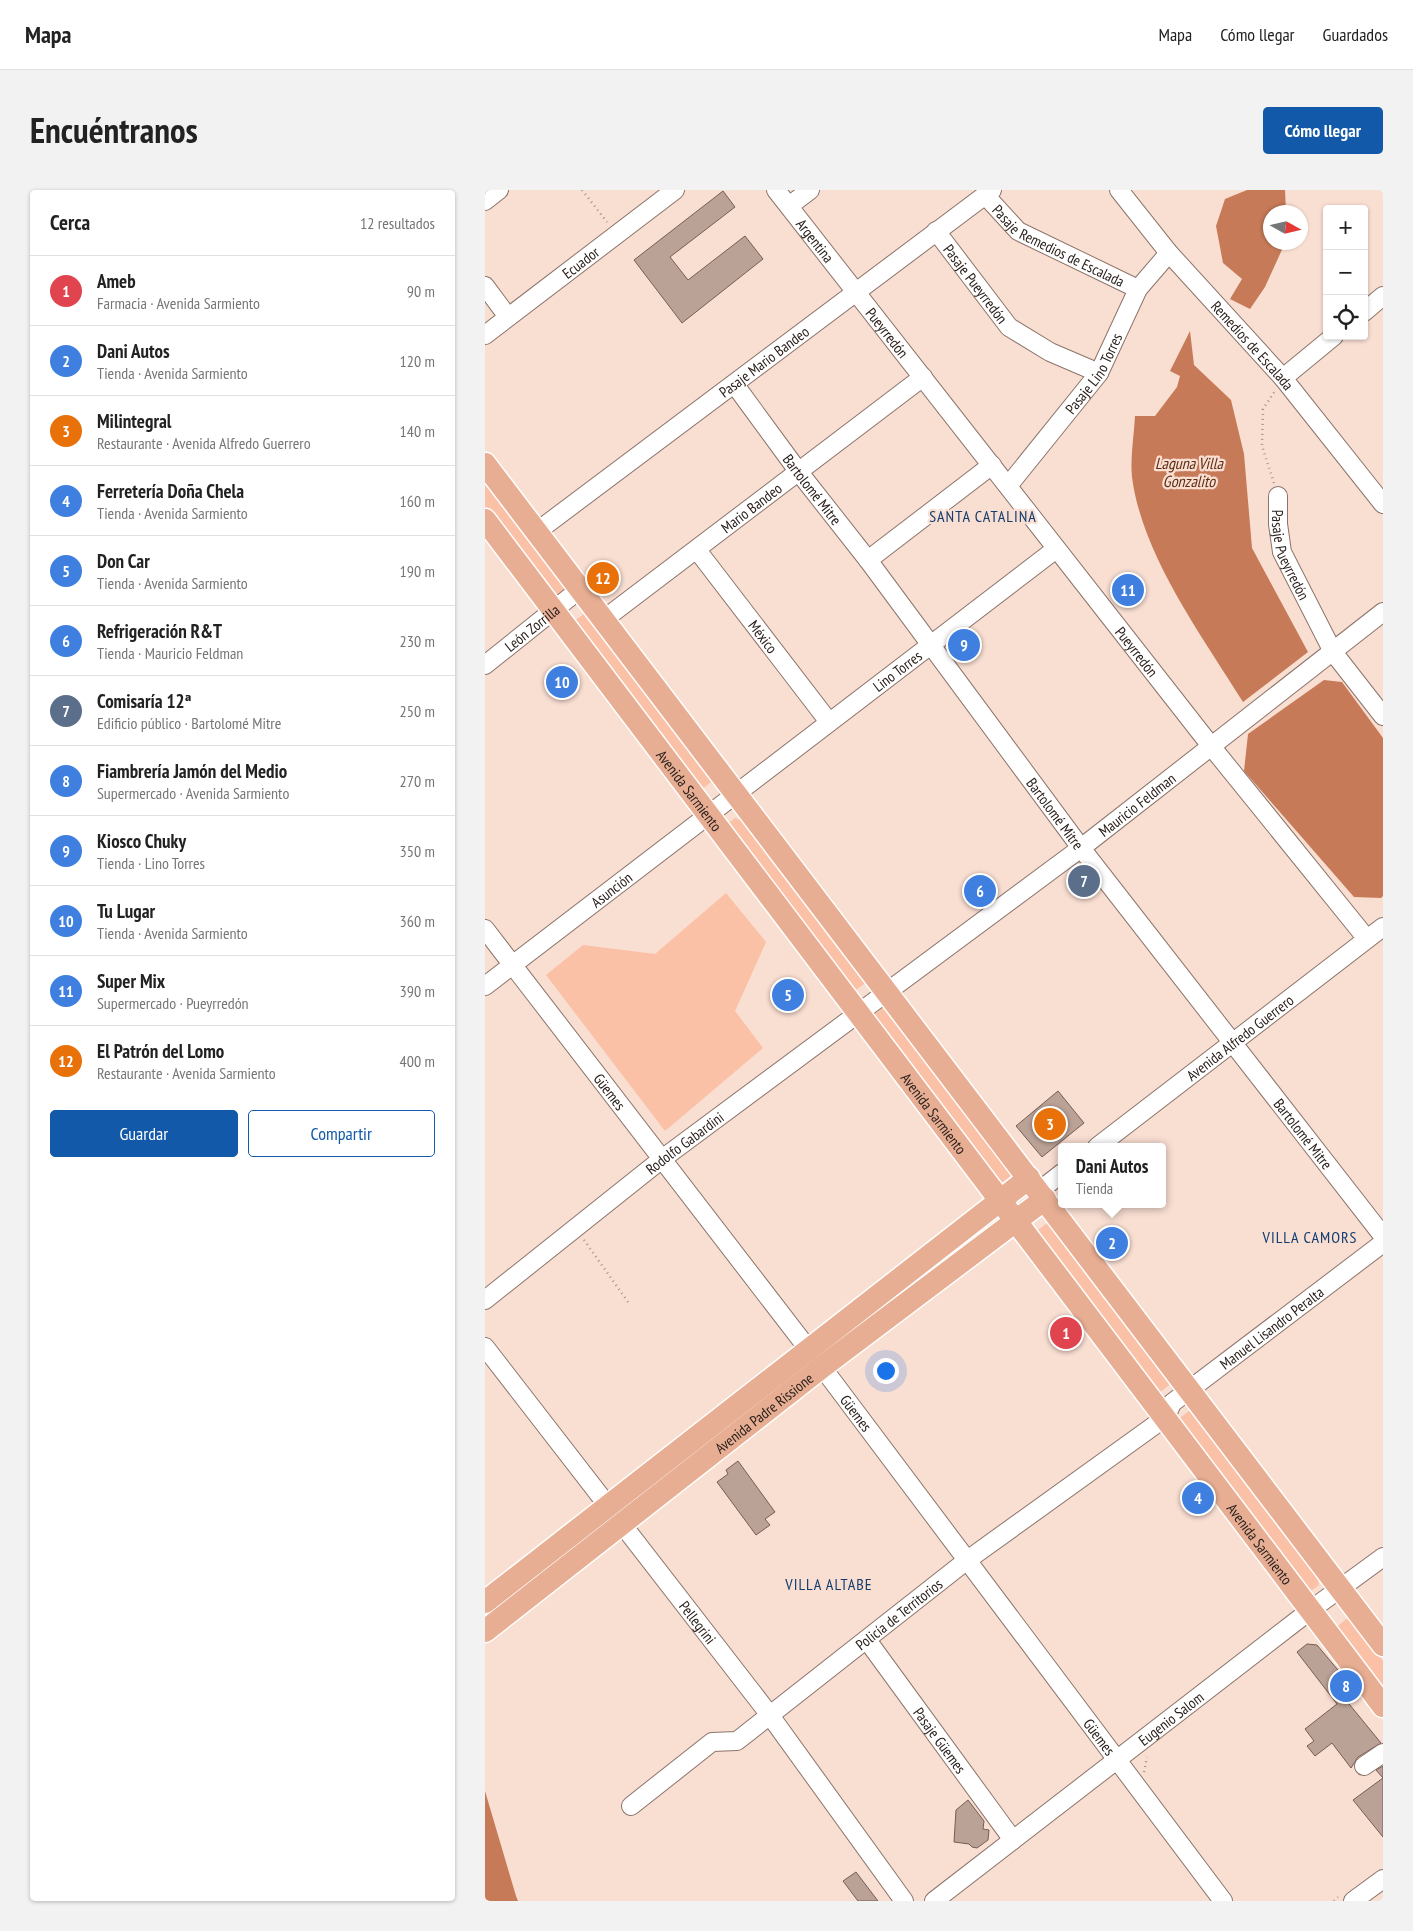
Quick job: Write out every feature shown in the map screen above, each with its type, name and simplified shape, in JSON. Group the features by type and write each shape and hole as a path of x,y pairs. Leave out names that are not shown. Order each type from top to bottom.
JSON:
{"main road":[{"path":"485,464 535,533 737,793 1383,1645"},
{"name":"Avenida Sarmiento","path":"485,520 1312,1609 1383,1706"},
{"name":"Avenida Padre Rissione","path":"485,1631 621,1524 1002,1201 1038,1189"},
{"name":"Avenida Padre Rissione","path":"485,1602 607,1506 815,1359 1017,1220 1038,1189"}],"street":[{"path":"485,201 499,190"},
{"name":"Ecuador","path":"485,334 675,190"},
{"name":"Argentina","path":"776,190 855,291"},
{"path":"789,206 810,190"},
{"name":"Remedios de Escalada","path":"1119,190 1169,253 1283,378 1383,504"},
{"name":"Pasaje Mario Bandeo","path":"535,533 735,385 855,291 989,193"},
{"name":"Pasaje Remedios de Escalada","path":"989,193 1018,231 1138,290"},
{"name":"Pasaje Pueyrredón","path":"936,231 1009,327 1050,352 1099,373"},
{"name":"Pasaje Lino Torres","path":"1008,486 1099,373 1138,290 1169,253"},
{"path":"485,286 508,317"},
{"name":"Pueyrredón","path":"855,291 1211,746 1367,939"},
{"path":"1368,309 1383,296"},
{"path":"1283,378 1329,340"},
{"name":"Mario Bandeo","path":"603,620 923,377"},
{"name":"Bartolomé Mitre","path":"735,385 798,471 868,560 1081,848 1383,1236"},
{"path":"868,560 992,465"},
{"name":"Pasaje Pueyrredón","path":"1278,496 1281,552 1333,652 1383,716"},
{"name":"Lino Torres","path":"737,793 1056,549"},
{"name":"México","path":"697,550 829,722"},
{"name":"León Zorrilla","path":"485,666 580,589"},
{"name":"Mauricio Feldman","path":"888,993 1081,848 1383,612"},
{"name":"Asunción","path":"485,986 512,963 737,793"},
{"name":"Avenida Alfredo Guerrero","path":"1102,1143 1383,927"},
{"name":"Güemes","path":"485,929 815,1359 1223,1901"},
{"name":"Rodolfo Gabardini","path":"485,1300 662,1159 888,993"},
{"path":"1038,1189 1058,1176"},
{"name":"Manuel Lisandro Peralta","path":"1166,1417 1173,1403 1189,1390 1383,1243"},
{"name":"Pellegrini","path":"485,1347 769,1714 904,1901"},
{"name":"Policía de Territorios","path":"631,1806 712,1742 737,1741 769,1714 967,1561 1166,1417"},
{"name":"Eugenio Salom","path":"934,1901 1312,1609 1383,1557"},
{"name":"Pasaje Güemes","path":"867,1640 1013,1840"},
{"path":"1364,1766 1383,1753"},
{"path":"1353,1901 1383,1879"}],"path":[{"path":"582,190 616,234"},
{"name":"Pasaje Pueyrredón","path":"1278,496 1262,446 1263,409 1283,378"},
{"path":"575,1229 629,1302"},
{"path":"1147,1757 1154,1751"}],"shaded area":[{"path":"485,477 569,588 554,599 485,508"},
{"path":"589,610 714,780 698,792 573,622"},
{"path":"735,818 741,820 865,977 864,984 856,990 850,989 727,824"},
{"path":"726,893 766,942 735,1011 763,1048 665,1131 546,975 583,945 655,954"},
{"path":"888,1004 1015,1173 1000,1184 873,1015"},
{"path":"1050,1221 1174,1381 1158,1394 1034,1233"},
{"path":"1193,1408 1315,1570 1319,1585 1311,1591 1299,1581 1177,1420"},
{"path":"1346,1619 1351,1620 1383,1661 1383,1692 1337,1631 1338,1626"}],"water":[{"path":"1247,190 1285,190 1286,205 1263,205 1263,250 1282,250 1265,287 1250,309 1230,299 1242,279 1223,263 1216,226 1225,199"},
{"name":"Laguna Villa Gonzalito","path":"1190,331 1194,365 1231,400 1244,454 1252,548 1308,652 1243,702 1192,622 1161,565 1148,536 1138,506 1132,477 1135,416 1155,416 1177,387 1180,376 1170,371"},
{"path":"1324,680 1342,682 1383,738 1383,896 1381,898 1354,897 1244,771 1248,734"},
{"path":"485,1791 516,1896 518,1901 485,1901"}],"building":[{"path":"723,191 735,207 670,257 688,280 745,236 763,259 682,323 634,260"},
{"path":"1058,1091 1084,1123 1042,1157 1016,1126"},
{"path":"738,1461 775,1512 765,1519 770,1525 756,1535 717,1482 728,1474 726,1470"},
{"path":"1307,1644 1317,1645 1353,1688 1345,1699 1381,1743 1358,1757 1351,1768 1332,1743 1315,1756 1307,1746 1314,1741 1305,1729 1337,1704 1297,1652"},
{"path":"1383,1766 1383,1778 1376,1770"},
{"path":"1383,1778 1383,1837 1353,1800"},
{"path":"968,1800 984,1821 983,1829 989,1830 988,1840 977,1848 969,1844 954,1842 956,1810"},
{"path":"856,1872 878,1901 858,1901 843,1881"}],"place":[{"name":"El Patrón del Lomo","path":"603,578"},
{"name":"Super Mix","path":"1128,590"},
{"name":"Kiosco Chuky","path":"964,645"},
{"name":"Tu Lugar","path":"562,682"},
{"name":"Comisaría 12ª","path":"1084,881"},
{"name":"Refrigeración R&T","path":"980,891"},
{"name":"Don Car","path":"788,995"},
{"name":"Milintegral","path":"1050,1124"},
{"name":"Dani Autos","path":"1112,1243"},
{"name":"Ameb","path":"1066,1333"},
{"name":"Ferretería Doña Chela","path":"1198,1498"},
{"name":"Fiambrería Jamón del Medio","path":"1346,1686"}],"district":[{"name":"SANTA CATALINA","path":"983,516"},
{"name":"VILLA CAMORS","path":"1310,1237"},
{"name":"VILLA ALTABE","path":"829,1584"}]}
